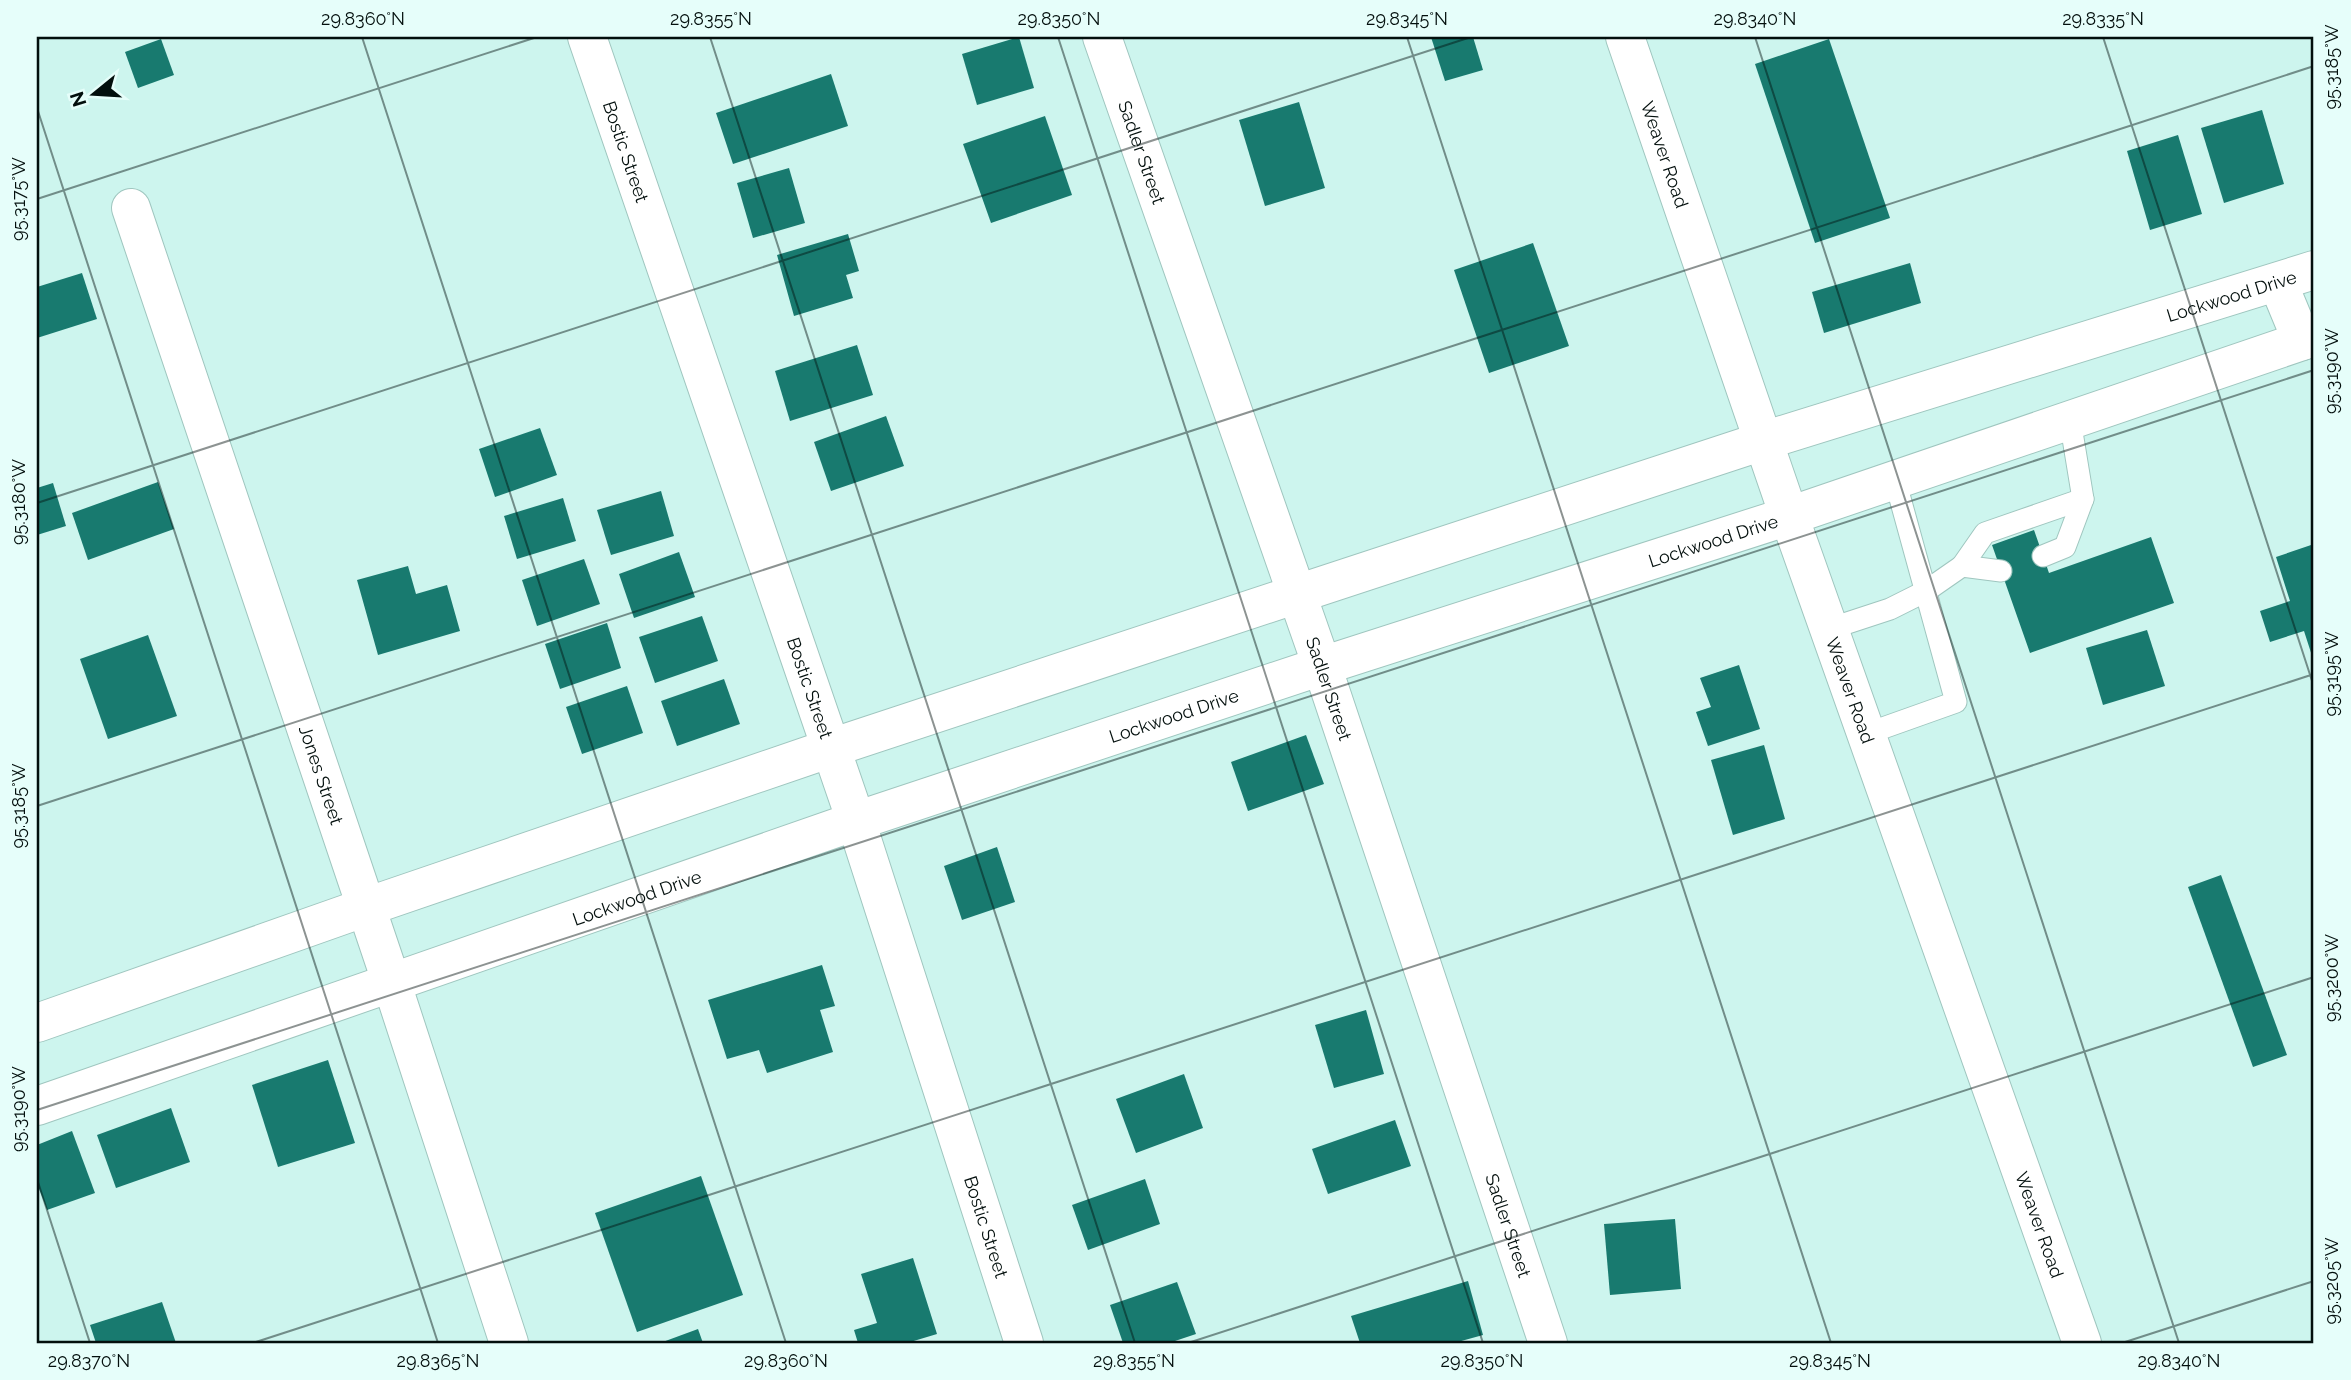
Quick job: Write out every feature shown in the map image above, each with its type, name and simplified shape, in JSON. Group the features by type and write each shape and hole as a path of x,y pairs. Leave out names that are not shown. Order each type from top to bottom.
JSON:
{"street":[{"name":"Bostic Street","path":"587,37 856,821 1024,1343"},
{"name":"Sadler Street","path":"1102,37 1322,666 1548,1343"},
{"name":"Weaver Road","path":"1625,37 1788,516 2082,1343"},
{"name":"Jones Street","path":"131,208 392,984 509,1343"},
{"name":"Lockwood Drive","path":"37,1023 831,748 1763,441 2314,270"},
{"path":"2278,283 2308,339"},
{"name":"Lockwood Drive","path":"37,1106 856,821 1322,666 1788,516 2308,339"}],"lane":[{"path":"2043,556 2066,547 2083,499 2070,420"},
{"path":"1866,734 1956,702 1895,480"},
{"path":"1829,629 1890,609 1926,591 1962,566 1985,533 2083,499"},
{"path":"1962,566 2001,571"}],"building":[{"path":"1019,37 1034,88 977,105 962,54"},
{"path":"1431,37 1473,37 1483,70 1445,81"},
{"path":"161,39 174,75 138,88 125,52"},
{"path":"1829,39 1890,218 1815,243 1755,64"},
{"path":"831,74 848,126 733,164 716,113"},
{"path":"1299,102 1325,188 1265,206 1239,120"},
{"path":"2262,110 2284,184 2224,203 2201,128"},
{"path":"1045,116 1072,195 991,223 963,144"},
{"path":"2178,135 2202,214 2150,230 2127,151"},
{"path":"789,168 805,223 753,238 737,183"},
{"path":"848,234 859,271 846,275 853,298 794,316 777,255"},
{"path":"1533,243 1569,346 1489,373 1454,270"},
{"path":"1910,263 1921,303 1824,333 1812,292"},
{"path":"82,273 97,319 37,338 37,287"},
{"path":"857,345 873,395 790,421 775,371"},
{"path":"886,416 904,466 831,491 814,442"},
{"path":"540,428 557,475 495,497 479,449"},
{"path":"158,482 174,529 88,560 72,513"},
{"path":"53,483 66,526 37,535 37,488"},
{"path":"661,491 674,536 611,555 597,510"},
{"path":"563,498 576,541 517,559 504,516"},
{"path":"2034,530 2049,573 2151,537 2174,603 2030,653 1992,545"},
{"path":"2314,544 2314,662 2304,631 2270,642 2260,611 2290,601 2276,557"},
{"path":"679,552 695,597 634,618 619,574"},
{"path":"584,559 600,604 537,626 522,580"},
{"path":"408,566 416,594 447,585 460,631 378,655 357,580"},
{"path":"702,616 718,661 655,683 639,637"},
{"path":"607,623 621,668 560,689 545,644"},
{"path":"2147,630 2165,686 2103,705 2086,648"},
{"path":"148,635 177,716 108,739 80,659"},
{"path":"1739,665 1760,729 1708,746 1696,712 1711,707 1700,678"},
{"path":"724,679 740,724 677,746 661,701"},
{"path":"627,686 643,733 582,754 566,707"},
{"path":"1306,735 1324,784 1248,811 1231,762"},
{"path":"1764,745 1785,819 1733,835 1711,760"},
{"path":"997,847 1015,902 962,920 944,866"},
{"path":"2221,875 2287,1055 2253,1067 2188,887"},
{"path":"822,965 835,1006 820,1010 833,1052 767,1073 759,1050 727,1059 708,1000"},
{"path":"1366,1010 1384,1074 1334,1088 1315,1025"},
{"path":"328,1060 355,1143 278,1167 252,1085"},
{"path":"1184,1074 1203,1128 1136,1153 1116,1099"},
{"path":"171,1108 190,1162 116,1188 97,1135"},
{"path":"1395,1120 1411,1166 1328,1194 1312,1149"},
{"path":"72,1131 95,1193 47,1210 37,1183 37,1145"},
{"path":"701,1176 743,1295 637,1332 595,1213"},
{"path":"1145,1179 1160,1224 1088,1250 1072,1205"},
{"path":"1675,1219 1681,1289 1610,1295 1604,1224"},
{"path":"913,1258 937,1334 907,1343 858,1343 854,1330 877,1323 861,1274"},
{"path":"1468,1281 1483,1335 1454,1343 1360,1343 1351,1316"},
{"path":"1177,1282 1196,1334 1169,1343 1123,1343 1110,1305"},
{"path":"162,1302 176,1343 96,1343 90,1325"},
{"path":"698,1329 703,1343 660,1343"}]}
